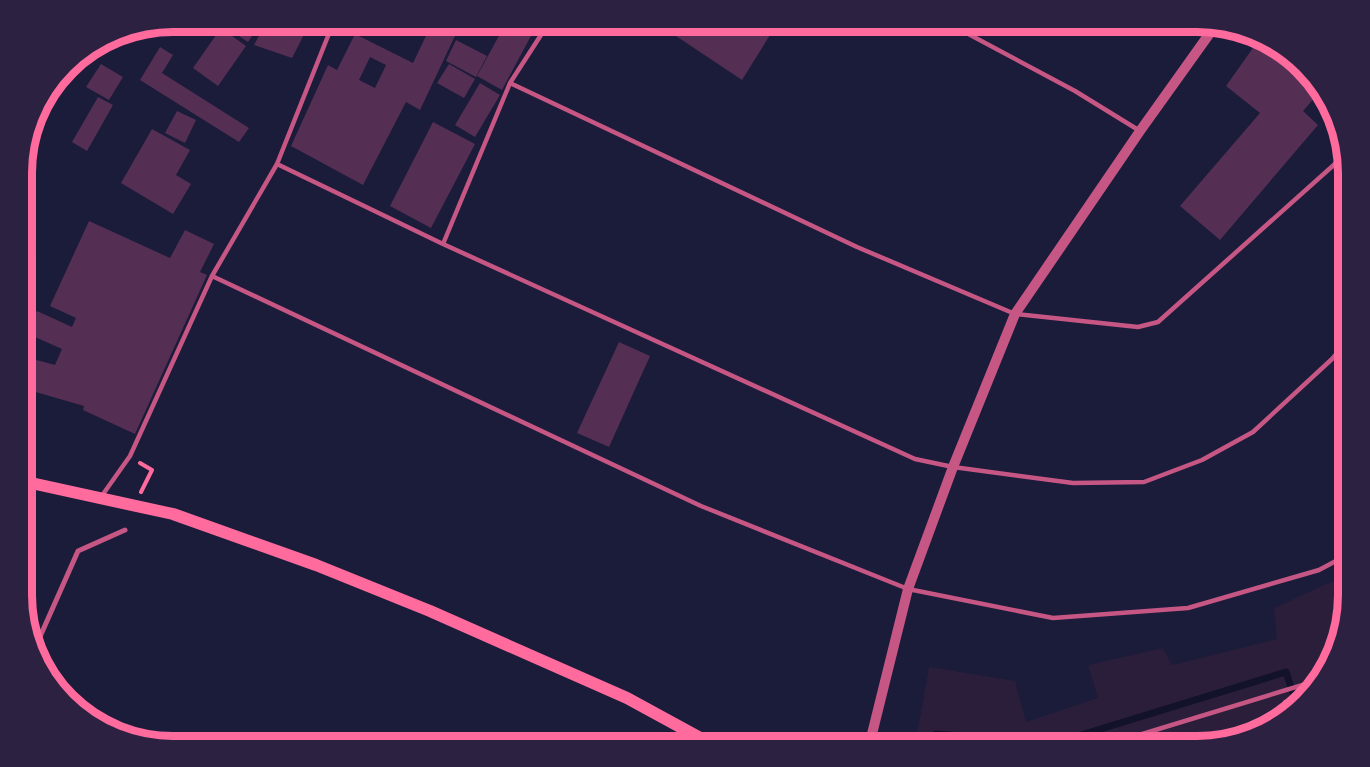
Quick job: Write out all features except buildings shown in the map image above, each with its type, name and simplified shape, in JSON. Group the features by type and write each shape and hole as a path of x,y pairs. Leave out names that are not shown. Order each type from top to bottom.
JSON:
{"main road":[{"path":"32,483 173,514 316,565 430,611 627,698 696,735"}],"street":[{"path":"872,735 908,589 953,467 1015,314 1210,33"},
{"path":"39,639 78,551 125,530"}],"lane":[{"path":"101,497 130,456 212,276 277,164 330,32"},
{"path":"443,244 510,83 543,32"},
{"path":"965,32 1075,91 1140,131"},
{"path":"510,83 856,247 1015,314 1138,327 1158,322 1338,161"},
{"path":"277,164 443,244 915,459 953,467 1073,483 1144,482 1202,460 1253,432 1338,352"},
{"path":"212,276 701,506 908,589 1053,618 1188,608 1319,570 1338,560"},
{"path":"1140,735 1305,685"}],"path":[{"path":"130,456 152,470 135,505"}],"shaded area":[{"path":"1338,579 1336,622 1328,649 1320,665 1291,701 1260,721 1243,728 1207,735 917,735 929,667 1015,681 1026,722 1098,698 1088,665 1163,648 1172,665 1277,639 1274,608"}],"waterway":[{"path":"1081,735 1286,672 1294,697"},
{"path":"936,734 952,735"}]}
